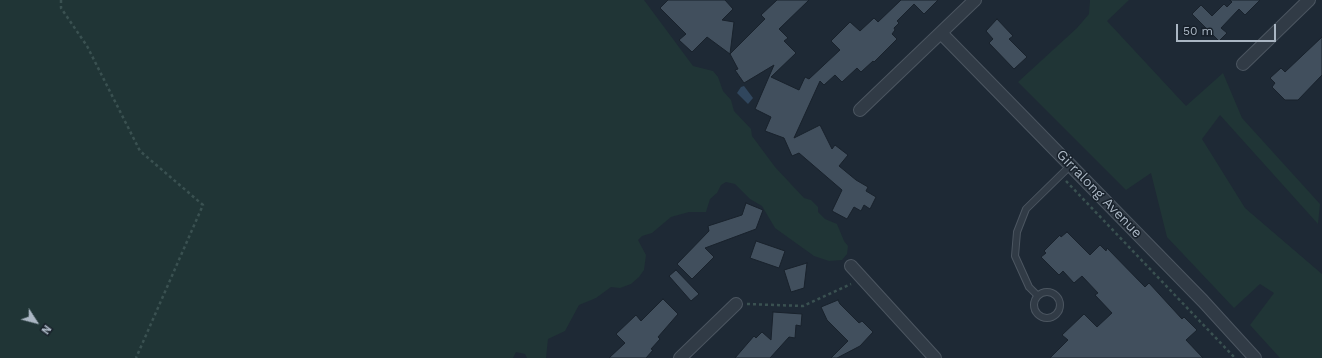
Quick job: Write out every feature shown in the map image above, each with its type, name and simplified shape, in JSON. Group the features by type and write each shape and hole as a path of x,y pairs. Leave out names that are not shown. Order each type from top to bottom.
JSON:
{"street":[{"path":"860,110 975,0"},
{"path":"1243,64 1309,0"},
{"name":"Girralong Avenue","path":"942,33 1203,301 1255,358"},
{"path":"851,266 935,358"},
{"path":"680,358 736,304"}],"lane":[{"path":"1038,296 1029,286 1018,265 1015,250 1017,232 1026,209 1071,165"},
{"path":"1046,292 1050,292 1057,296 1060,304 1055,315 1047,318 1039,315 1035,308 1038,296 1046,292"}],"path":[{"path":"61,0 61,8 87,46 140,151 203,206 136,358"},
{"path":"1060,175 1235,358"},
{"path":"736,304 803,306 863,279"}],"green space":[{"path":"0,0 644,0 693,66 713,71 718,77 723,91 731,100 734,111 751,129 752,136 775,167 804,198 811,200 818,207 818,212 825,219 837,224 844,241 848,246 847,254 842,260 829,261 814,256 775,228 762,206 750,199 735,184 726,182 721,185 717,193 710,199 706,212 689,212 671,217 652,233 642,236 638,240 646,255 644,270 639,277 631,284 620,288 611,287 596,298 579,305 565,331 548,339 546,358 527,358 525,354 516,352 513,358 0,358"},
{"path":"1090,0 1129,0 1107,21 1186,106 1223,73 1242,118 1320,204 1318,224 1220,115 1202,139 1245,208 1322,274 1322,358 1280,358 1250,325 1274,293 1260,284 1234,308 1167,237 1151,173 1126,190 1018,82 1077,28 1089,14"}],"water":[{"path":"744,86 753,98 748,104 737,93 741,87"}],"building":[{"path":"668,0 725,0 733,9 722,20 734,22 730,54 707,37 692,52 679,40 686,34 660,8"},
{"path":"777,0 809,0 779,29 788,38 784,41 796,53 771,77 799,90 805,77 809,79 840,50 831,41 850,22 860,31 874,18 878,22 901,0 938,0 924,14 914,4 897,21 899,23 894,28 895,30 892,34 897,39 874,62 873,61 861,72 857,68 842,82 835,75 824,85 820,81 794,138 820,125 832,149 835,145 848,155 839,166 856,180 868,187 866,191 876,197 870,209 864,205 861,211 854,207 847,219 832,211 842,190 799,153 792,156 784,138 765,131 771,117 755,109 774,65 744,83 735,70 738,69 730,54 765,19 761,15"},
{"path":"1230,0 1260,0 1245,15 1239,9 1221,28 1227,33 1219,41 1192,14 1201,5 1212,16 1224,4 1227,7 1232,2"},
{"path":"997,19 1013,36 1009,39 1027,57 1014,69 989,43 993,39 986,31"},
{"path":"1322,37 1322,75 1298,100 1285,100 1272,87 1275,83 1270,78 1281,68 1285,72"},
{"path":"746,203 763,210 756,229 705,248 714,257 692,279 677,264 709,231 708,226 742,215"},
{"path":"1067,232 1090,255 1100,245 1106,251 1107,248 1145,287 1149,283 1182,319 1184,317 1197,330 1186,340 1203,358 1050,358 1068,340 1062,335 1084,314 1097,327 1112,313 1095,295 1098,293 1082,276 1074,283 1063,271 1059,275 1041,257 1046,253 1044,251 1060,235 1061,237"},
{"path":"756,241 785,251 779,268 750,258"},
{"path":"807,263 804,288 791,292 784,270"},
{"path":"676,270 699,294 691,301 669,276"},
{"path":"663,299 678,314 658,337 660,339 651,349 653,350 646,358 609,358 625,343 616,334 636,315 641,321"},
{"path":"838,300 840,304 859,323 862,321 873,332 860,346 837,358 831,358 848,341 827,320 821,307"},
{"path":"773,312 802,314 801,326 796,325 795,338 789,337 770,358 735,358 754,336 756,338 762,332 771,340"}]}
